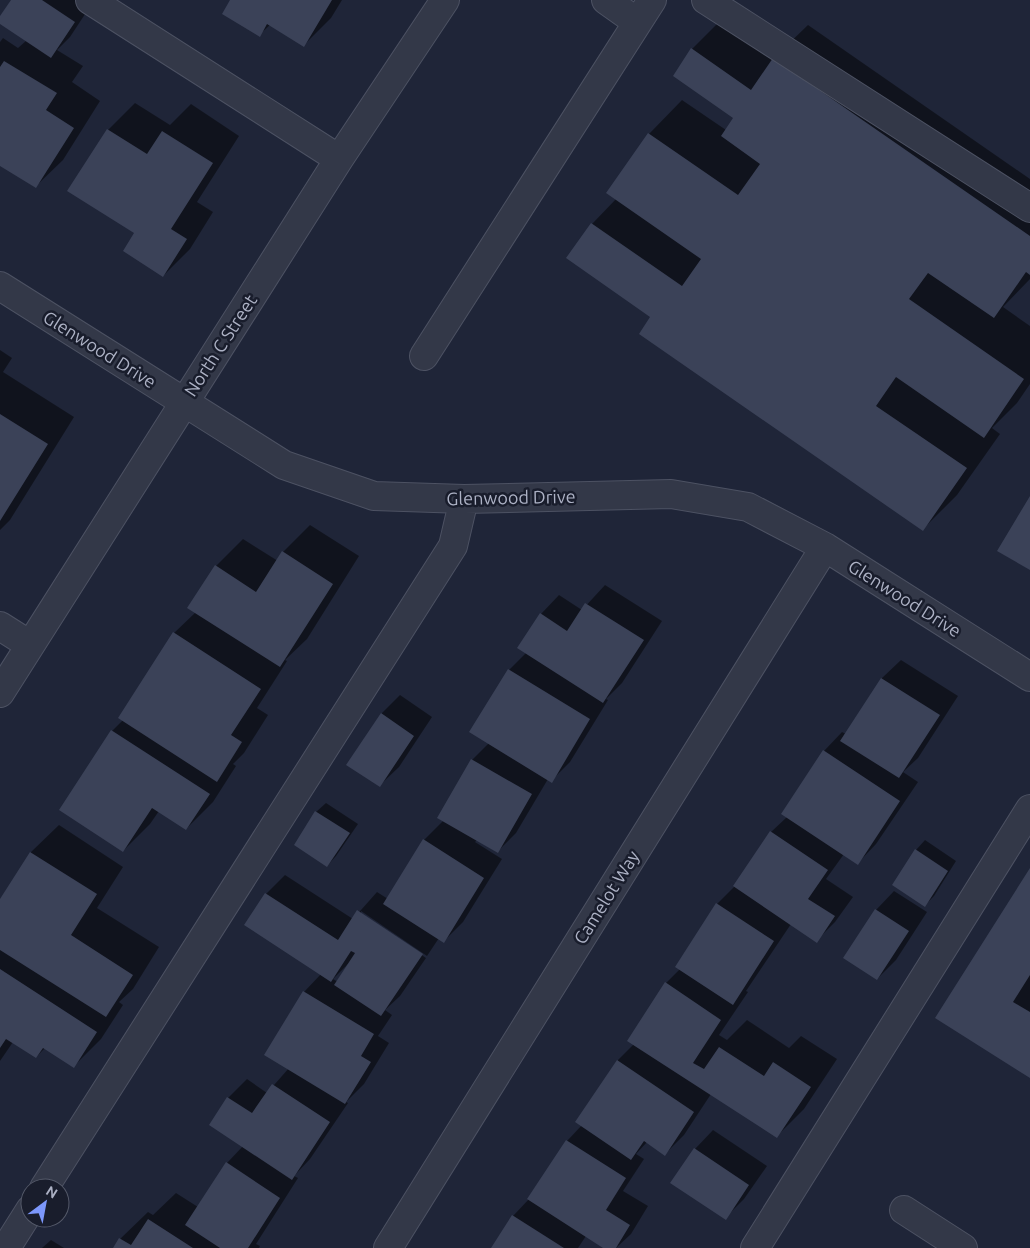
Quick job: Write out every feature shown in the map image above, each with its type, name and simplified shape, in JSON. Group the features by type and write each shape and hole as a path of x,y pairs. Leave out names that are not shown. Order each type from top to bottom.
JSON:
{"street":[{"path":"90,0 339,159"},
{"name":"North C Street","path":"0,693 339,159 445,0"},
{"path":"424,356 645,11 606,0"},
{"path":"706,0 1030,208"},
{"name":"Glenwood Drive","path":"0,286 284,465 374,496 464,500 671,494 748,507 825,547 1030,677"},
{"path":"50,1178 453,546 464,500"},
{"name":"Camelot Way","path":"388,1248 825,547"},
{"path":"0,626 30,645"},
{"path":"755,1248 1030,809"},
{"path":"904,1210 963,1248"},
{"path":"6,1248 20,1226"}],"building":[{"path":"11,0 42,0 75,22 51,58 0,24 0,16"},
{"path":"230,0 332,0 304,47 267,24 260,37 222,14"},
{"path":"691,48 751,90 773,58 1030,236 1030,275 1026,272 994,318 928,273 909,299 1024,379 984,438 896,377 876,406 967,468 923,531 639,334 650,317 566,258 591,223 682,286 701,259 606,193 648,133 738,195 760,164 721,136 733,118 673,76"},
{"path":"4,61 57,93 46,110 74,128 36,188 0,166 0,67"},
{"path":"107,129 147,154 162,131 213,163 171,229 187,239 163,277 123,251 134,233 67,191"},
{"path":"0,414 48,444 0,521"},
{"path":"1030,496 1030,570 997,551"},
{"path":"282,551 333,584 280,667 187,608 215,565 256,592"},
{"path":"585,603 644,640 603,703 517,648 540,613 567,631"},
{"path":"173,632 261,689 231,735 242,742 217,782 118,718"},
{"path":"508,669 590,719 552,783 469,732"},
{"path":"881,678 940,715 899,778 840,741"},
{"path":"381,713 414,736 380,787 346,765"},
{"path":"111,730 210,794 186,830 152,808 123,852 59,810"},
{"path":"823,750 900,801 858,865 781,814"},
{"path":"471,759 532,794 498,853 437,818"},
{"path":"315,811 350,833 327,867 294,845"},
{"path":"770,831 828,870 808,899 835,916 817,943 733,886"},
{"path":"423,839 484,878 444,943 383,904"},
{"path":"915,849 948,871 925,907 892,885"},
{"path":"30,852 97,894 71,935 133,975 106,1017 0,950 0,899"},
{"path":"1030,868 1030,975 1013,1002 1030,1012 1030,1078 935,1018"},
{"path":"265,893 338,940 357,910 423,954 381,1016 334,985 355,953 351,951 331,982 244,925"},
{"path":"716,903 774,941 733,1005 675,967"},
{"path":"875,909 909,931 877,980 843,958"},
{"path":"0,969 97,1032 74,1068 43,1048 36,1058 6,1039 0,1048"},
{"path":"665,982 721,1020 693,1063 704,1069 719,1047 764,1076 773,1062 811,1087 777,1138 627,1041"},
{"path":"303,991 374,1034 361,1056 371,1062 345,1104 264,1055"},
{"path":"617,1060 694,1112 665,1156 644,1141 631,1160 575,1122"},
{"path":"272,1084 330,1122 292,1180 209,1125 227,1097 252,1113"},
{"path":"566,1140 626,1178 606,1210 630,1225 616,1248 603,1248 527,1199"},
{"path":"694,1148 749,1185 726,1220 670,1183"},
{"path":"226,1162 280,1198 248,1248 220,1248 185,1225"},
{"path":"512,1215 564,1248 491,1248"},
{"path":"148,1219 193,1248 113,1248 119,1238 131,1245"}]}
